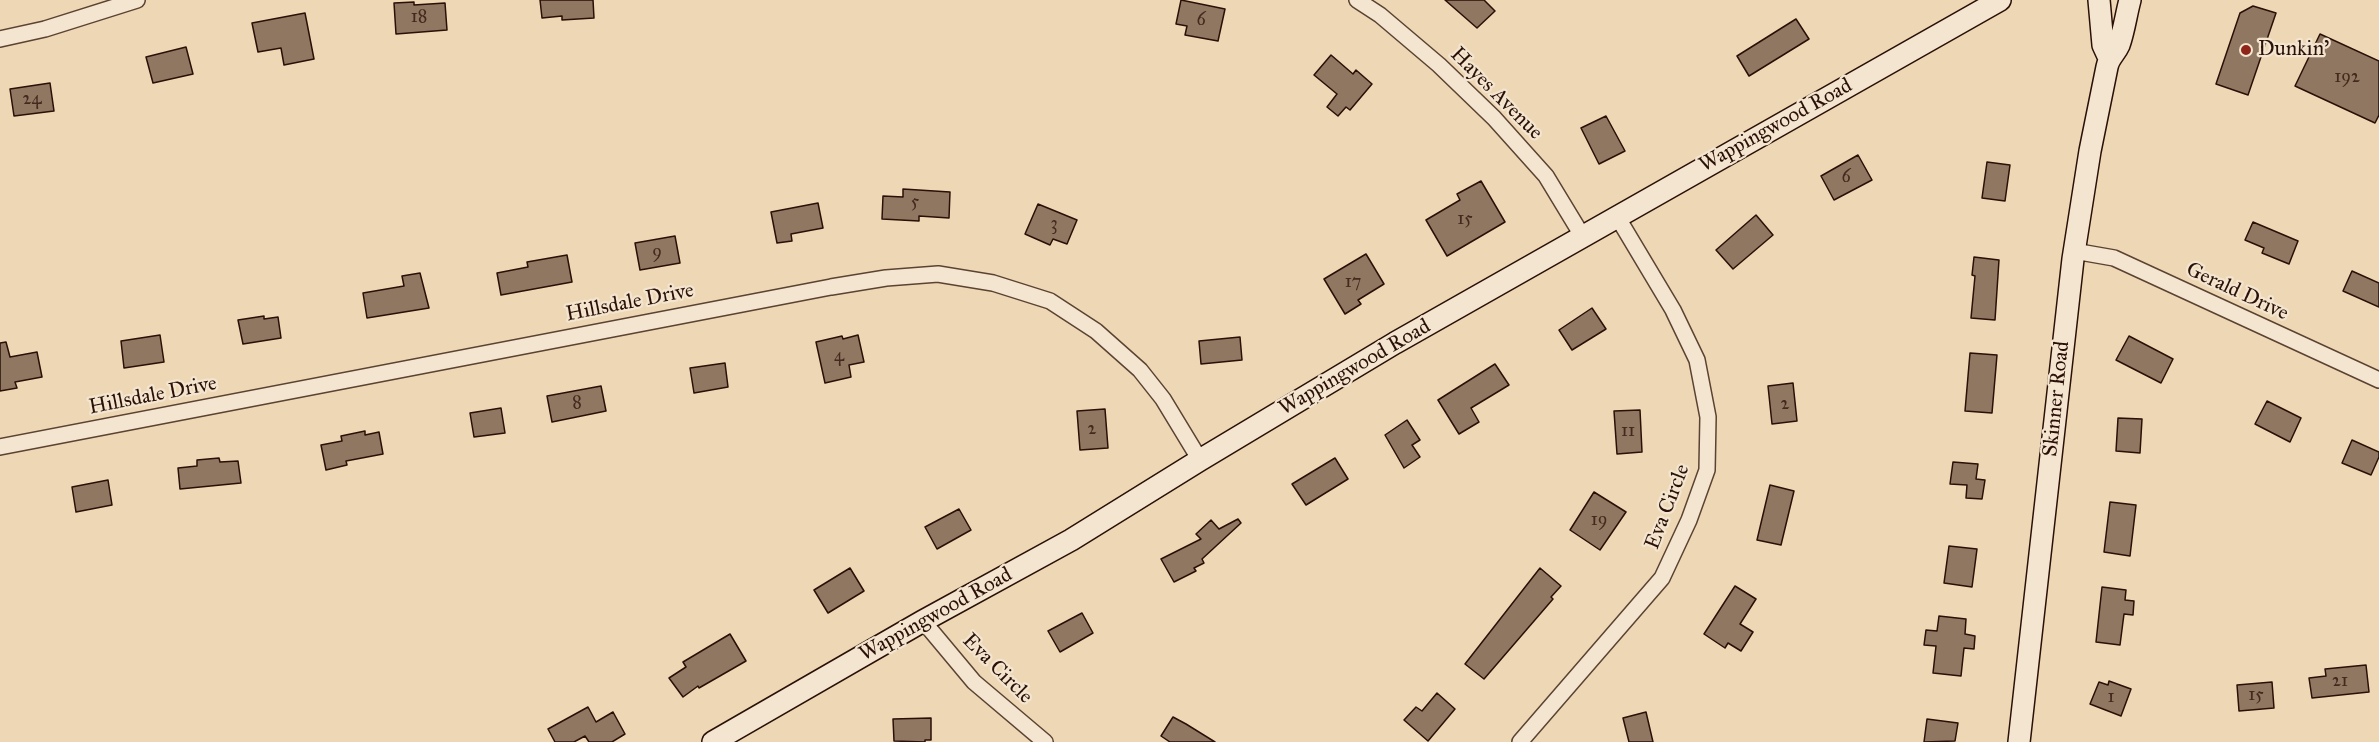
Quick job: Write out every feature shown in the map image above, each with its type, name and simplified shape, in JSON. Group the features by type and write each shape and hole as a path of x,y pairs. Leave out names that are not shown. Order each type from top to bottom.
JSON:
{"main road":[{"name":"Wappingwood Road","path":"713,742 923,621 1071,540 1395,343 2000,0"},
{"name":"Skinner Road","path":"2099,0 2103,45 2109,58"},
{"name":"Skinner Road","path":"2019,742 2074,251 2090,152 2109,58 2116,51 2120,41 2130,0"}],"street":[{"path":"0,39 45,29 137,0"},
{"name":"Hayes Avenue","path":"1357,0 1380,15 1494,118 1546,176 1583,237"},
{"name":"Eva Circle","path":"1520,742 1662,578 1689,520 1707,470 1708,417 1697,360 1673,310 1618,218"},
{"name":"Gerald Drive","path":"2074,251 2114,258 2379,380"},
{"name":"Hillsdale Drive","path":"0,447 831,287 886,278 938,274 993,283 1050,301 1096,331 1140,370 1163,399 1200,460"},
{"name":"Eva Circle","path":"923,621 974,682 1045,742"}],"building":[{"path":"540,0 593,0 594,18 562,20 562,16 542,18"},
{"path":"1181,0 1225,9 1218,41 1185,35 1187,26 1176,24"},
{"path":"1445,0 1484,0 1495,11 1477,28"},
{"path":"414,2 414,5 445,3 447,30 396,34 394,3"},
{"path":"2253,6 2276,13 2248,95 2216,84 2240,13"},
{"path":"305,13 314,59 284,65 281,48 258,52 252,23"},
{"path":"1796,19 1809,39 1749,76 1737,56"},
{"path":"2320,34 2379,61 2379,115 2375,123 2295,86"},
{"path":"186,47 193,74 153,83 146,57"},
{"path":"1331,55 1353,74 1356,70 1372,84 1350,110 1346,107 1338,116 1327,107 1337,94 1314,75"},
{"path":"50,83 54,111 14,116 10,89"},
{"path":"1606,116 1625,151 1599,164 1581,128"},
{"path":"1858,155 1872,180 1834,200 1821,176"},
{"path":"1987,162 2010,165 2005,201 1982,198"},
{"path":"1481,181 1505,222 1447,256 1426,220 1460,200 1457,194"},
{"path":"903,189 950,192 949,218 919,216 919,221 882,219 883,196 903,197"},
{"path":"818,203 823,228 791,234 792,241 777,243 771,212"},
{"path":"1038,204 1077,220 1067,244 1053,239 1050,245 1025,234"},
{"path":"1756,215 1773,235 1733,269 1716,250"},
{"path":"2253,222 2298,241 2289,264 2262,253 2264,248 2245,240"},
{"path":"675,236 680,263 640,270 635,243"},
{"path":"1366,254 1384,284 1358,300 1361,304 1345,314 1324,279"},
{"path":"567,255 572,282 501,295 497,273 528,267 527,262"},
{"path":"1974,257 1999,260 1995,320 1971,318 1975,276 1972,275"},
{"path":"2352,271 2379,283 2379,307 2343,291"},
{"path":"420,273 429,308 367,318 363,293 404,286 402,276"},
{"path":"1592,308 1606,329 1572,350 1559,330"},
{"path":"264,316 264,319 278,317 281,338 243,344 238,320"},
{"path":"160,335 164,362 124,368 121,341"},
{"path":"858,335 864,362 849,365 851,377 825,383 816,342"},
{"path":"2129,336 2173,359 2161,383 2116,360"},
{"path":"1240,337 1242,360 1201,364 1199,341"},
{"path":"6,342 10,357 37,352 42,377 15,382 17,388 0,391 0,343"},
{"path":"1970,353 1997,355 1992,413 1965,411"},
{"path":"725,363 728,387 694,393 690,368"},
{"path":"1495,364 1509,385 1471,408 1479,422 1459,434 1438,400"},
{"path":"1793,383 1797,421 1772,424 1768,386"},
{"path":"601,386 606,411 552,422 547,396"},
{"path":"2267,401 2301,418 2290,442 2255,424"},
{"path":"501,408 505,433 474,437 470,413"},
{"path":"1105,409 1108,448 1080,450 1077,411"},
{"path":"1640,410 1642,452 1617,454 1614,411"},
{"path":"2118,418 2142,419 2140,453 2116,451"},
{"path":"1407,420 1420,440 1412,445 1420,457 1404,468 1385,435"},
{"path":"365,431 365,435 379,432 383,454 346,461 347,465 326,470 321,445 342,441 341,436"},
{"path":"2352,440 2379,452 2371,475 2342,463"},
{"path":"219,458 220,462 238,461 241,483 180,489 178,468 197,466 197,460"},
{"path":"1335,458 1348,479 1306,505 1292,484"},
{"path":"1953,462 1978,464 1976,479 1985,480 1982,499 1966,498 1967,485 1950,484"},
{"path":"108,480 112,505 76,512 72,487"},
{"path":"1770,485 1794,491 1781,545 1757,540"},
{"path":"1594,492 1626,512 1600,550 1570,530"},
{"path":"2110,502 2136,505 2130,556 2104,552"},
{"path":"959,509 971,530 937,549 925,527"},
{"path":"1238,519 1241,523 1202,559 1204,563 1194,568 1196,571 1174,582 1161,559 1201,539 1196,534 1211,520 1219,529"},
{"path":"1949,546 1977,549 1972,587 1944,583"},
{"path":"850,568 864,591 828,613 814,590"},
{"path":"1540,568 1561,586 1551,597 1553,599 1484,679 1465,664"},
{"path":"1735,586 1756,599 1740,624 1753,632 1741,651 1728,643 1725,648 1704,634"},
{"path":"2102,587 2126,590 2125,600 2134,601 2133,615 2124,614 2120,645 2096,642"},
{"path":"1082,613 1093,633 1060,652 1048,631"},
{"path":"1939,616 1966,619 1965,634 1975,636 1974,649 1964,648 1961,676 1933,673 1936,646 1924,645 1926,630 1937,631"},
{"path":"730,634 746,661 699,688 698,686 683,697 669,678 686,667 683,662"},
{"path":"2366,665 2369,692 2312,698 2309,678 2326,676 2325,669"},
{"path":"2109,681 2131,689 2121,716 2090,704 2099,682 2108,685"},
{"path":"2272,682 2274,708 2239,711 2237,685"},
{"path":"1437,693 1455,709 1428,741 1404,720 1416,707 1422,711"},
{"path":"588,707 596,722 613,712 625,734 612,742 589,742 585,736 574,742 555,742 548,729"},
{"path":"1646,712 1653,742 1629,742 1623,718"},
{"path":"1173,717 1215,742 1170,742 1161,736"},
{"path":"931,718 931,740 925,740 925,742 894,741 893,719"},
{"path":"1927,719 1958,723 1955,741 1924,742"}],"place":[{"name":"Dunkin'","path":"2246,50"}]}
